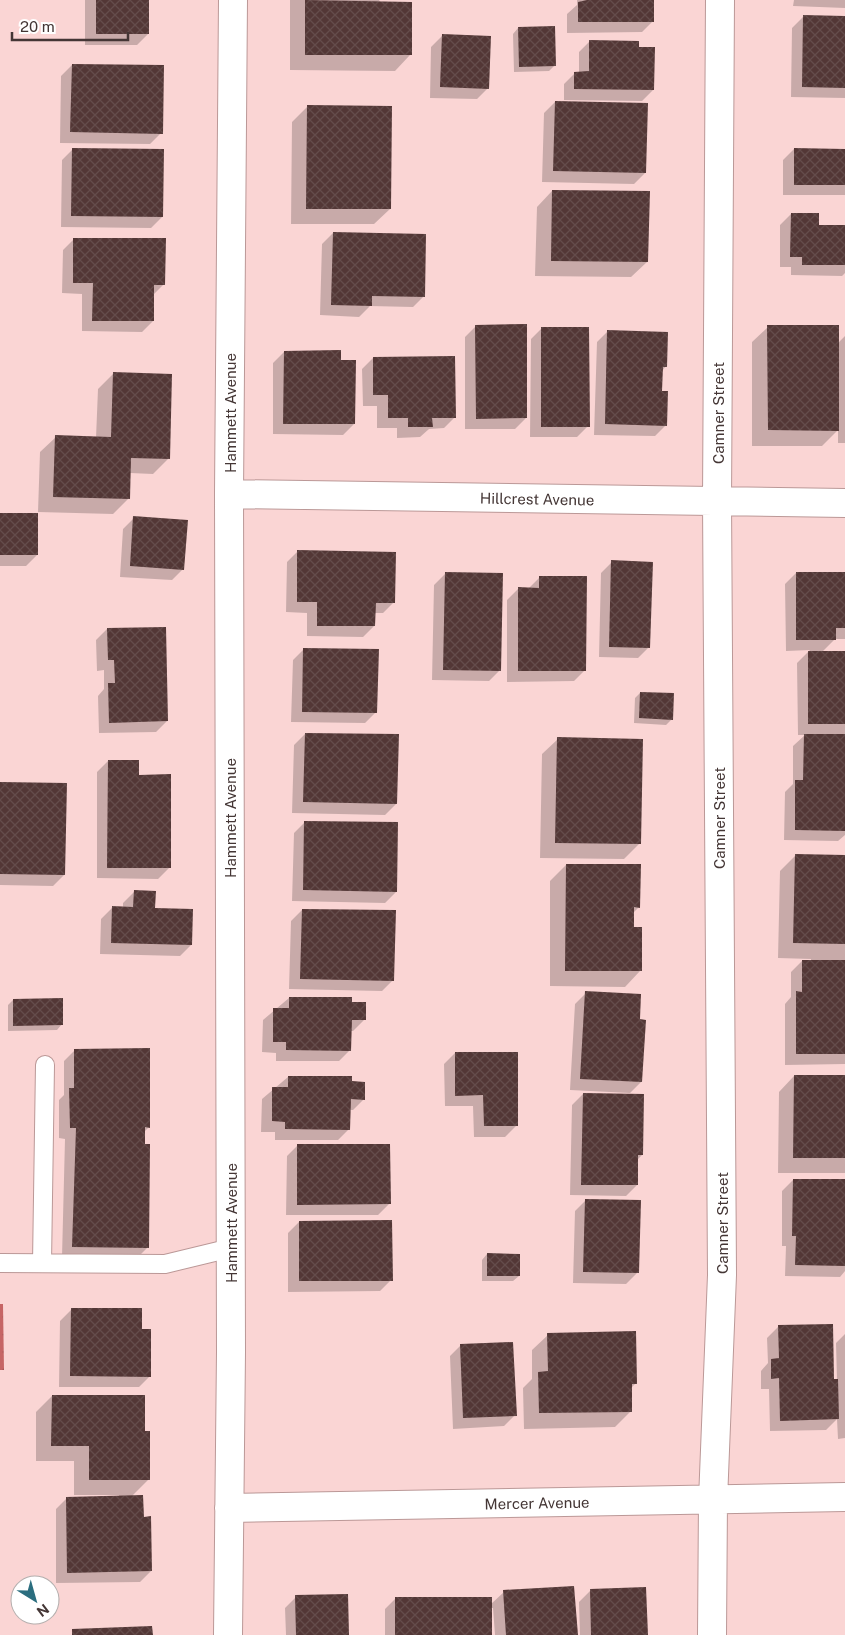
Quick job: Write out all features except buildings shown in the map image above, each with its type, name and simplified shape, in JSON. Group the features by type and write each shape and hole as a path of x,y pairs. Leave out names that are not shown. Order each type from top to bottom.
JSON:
{"street":[{"name":"Hammett Avenue","path":"228,1635 231,1248 229,494 233,0"},
{"name":"Camner Street","path":"712,1635 713,1500 722,1275 717,502 720,0"},
{"name":"Hillcrest Avenue","path":"229,494 845,504"},
{"name":"Mercer Avenue","path":"229,1508 845,1497"}],"lane":[{"path":"42,1263 45,1065"},
{"path":"0,1263 165,1264 231,1248"}],"water":[{"path":"0,1304 3,1304 4,1370 0,1370"}]}
